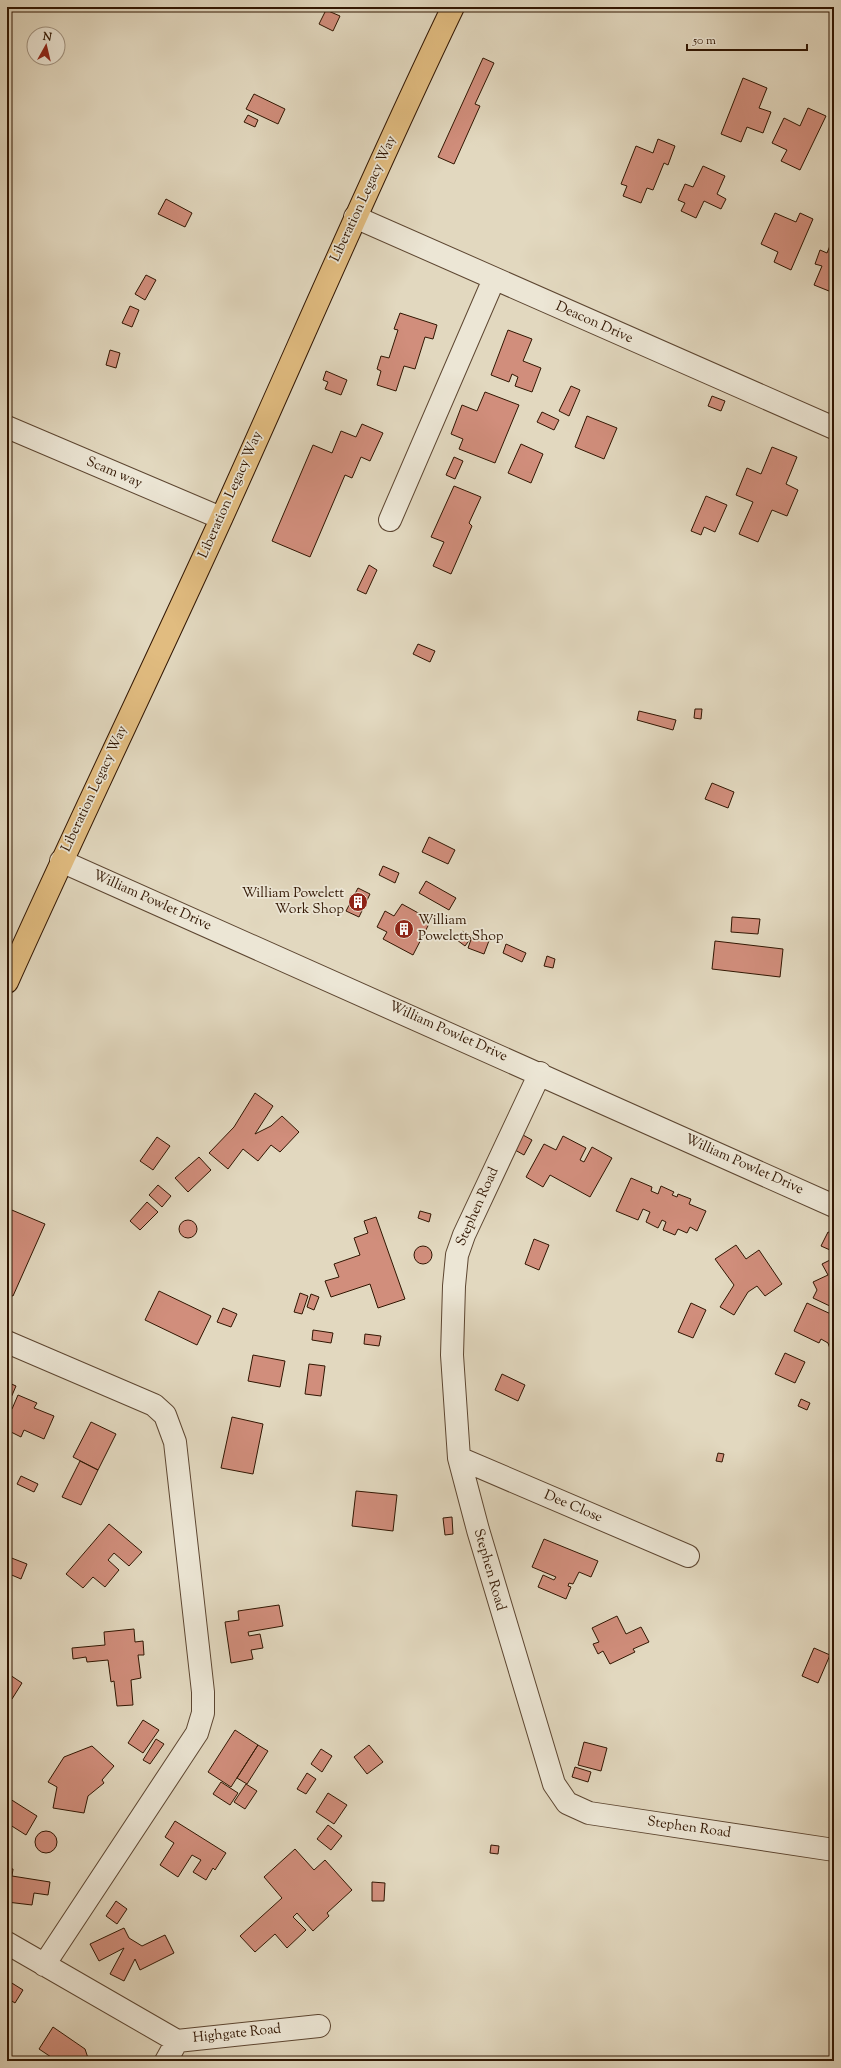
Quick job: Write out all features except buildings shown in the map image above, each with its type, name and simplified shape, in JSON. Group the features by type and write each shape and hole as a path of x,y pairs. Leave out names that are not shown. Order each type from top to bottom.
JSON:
{"main road":[{"name":"Liberation Legacy Way","path":"7,982 61,861 221,518 355,217 453,7"}],"street":[{"name":"Deacon Drive","path":"355,217 834,428"},
{"path":"390,520 494,279"},
{"name":"Scam way","path":"7,427 221,518"},
{"name":"William Powlet Drive","path":"61,861 540,1073 834,1206"},
{"name":"Stephen Road","path":"540,1073 464,1235 457,1255 454,1286 452,1355 459,1458 478,1530 554,1784 567,1803 588,1813 834,1850"},
{"path":"7,1342 154,1405 165,1415 175,1442 203,1692 202,1713 197,1733 44,1964"},
{"name":"Dee Close","path":"459,1458 688,1556"},
{"path":"7,1943 177,2041"},
{"name":"Highgate Road","path":"166,2061 177,2041 319,2026"}],"place":[{"name":"William Powelett Work Shop","path":"358,902"},
{"name":"William Powelett Shop","path":"404,929"}]}
